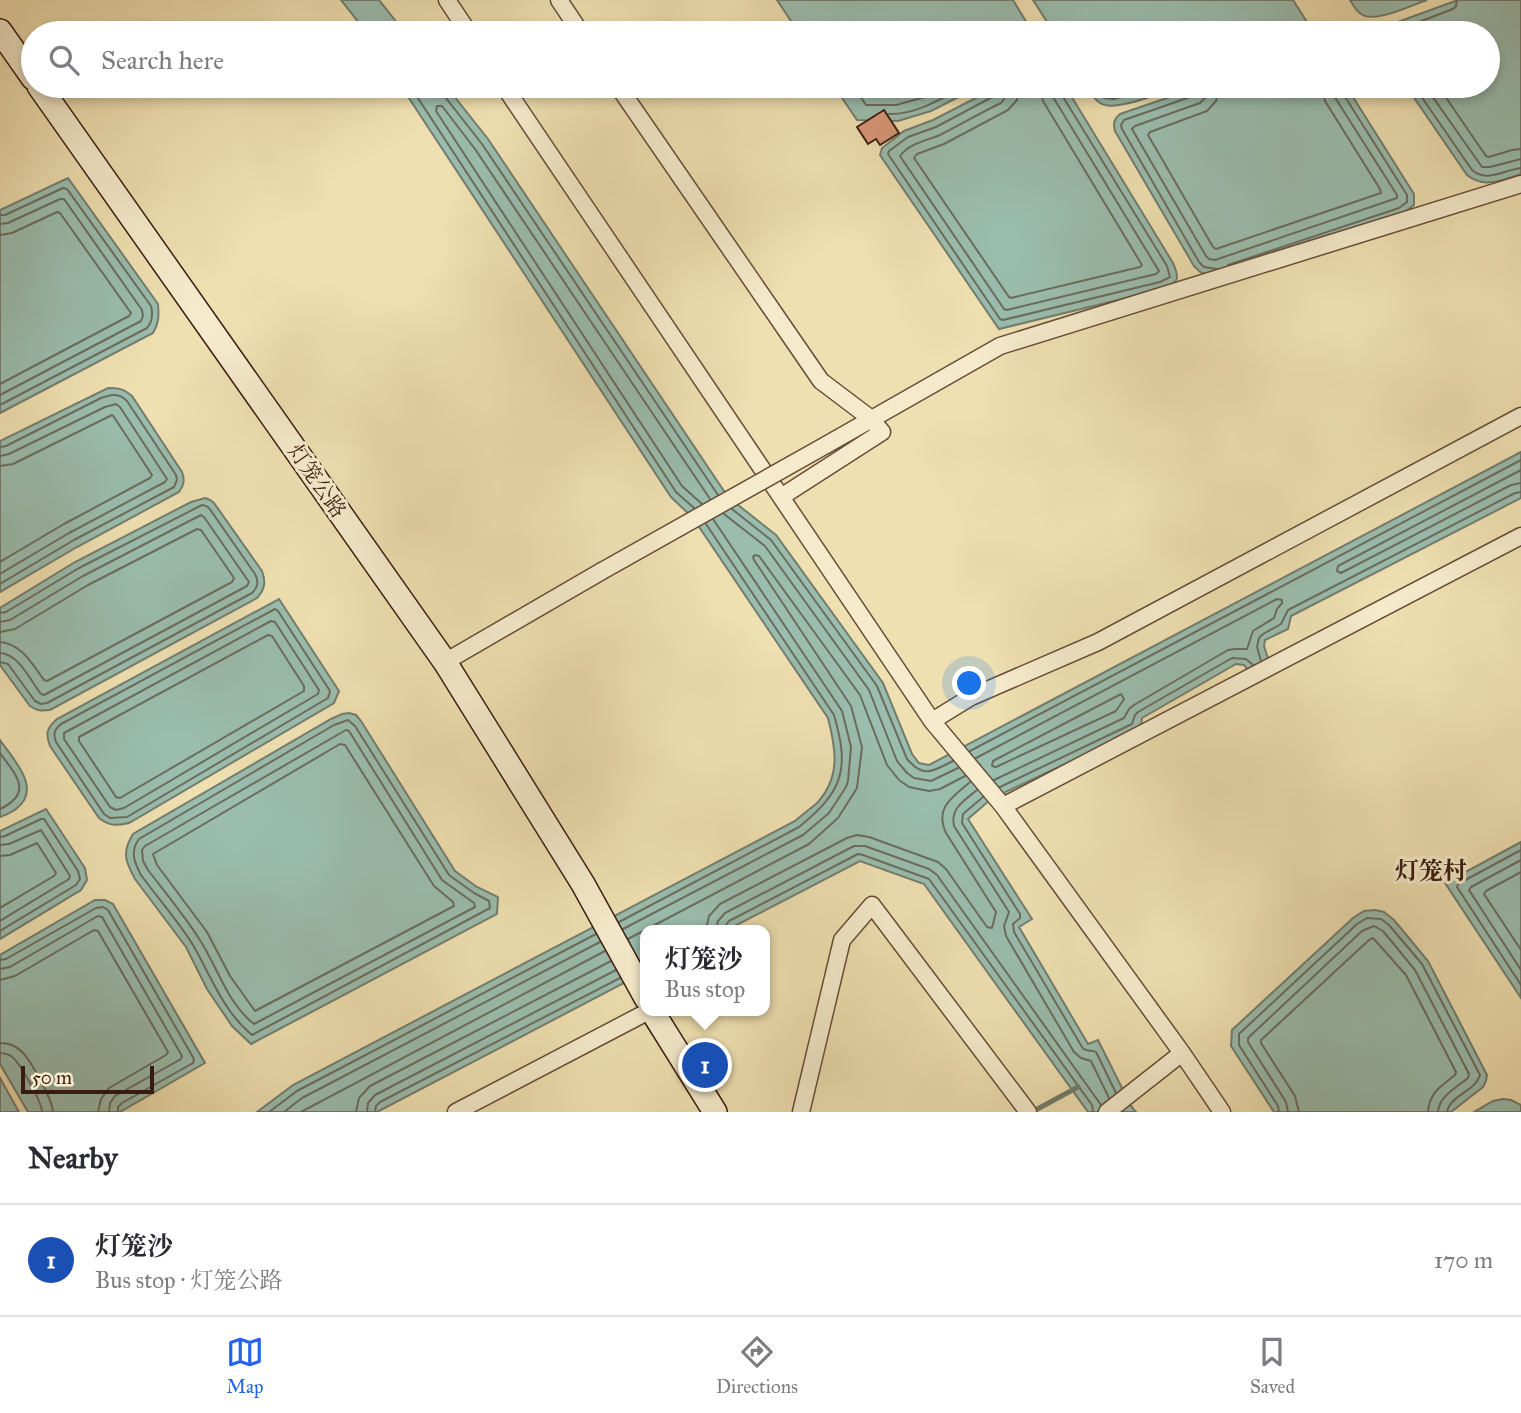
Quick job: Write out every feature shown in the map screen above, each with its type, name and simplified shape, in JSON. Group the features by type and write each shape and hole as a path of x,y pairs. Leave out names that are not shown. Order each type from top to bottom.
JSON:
{"street":[{"path":"447,0 461,21"},
{"path":"559,0 573,21"},
{"path":"0,31 21,61"},
{"name":"灯笼公路","path":"47,98 444,663 583,884 640,987"},
{"path":"512,98 932,721 1003,806 1222,1112"},
{"path":"626,98 821,381 870,418 882,432 781,497"},
{"path":"444,663 1000,346 1521,184"},
{"path":"932,721 971,698 1098,642 1521,416"},
{"path":"1003,806 1521,536"},
{"path":"801,1112 842,940 872,905 1026,1108"},
{"path":"456,1112 640,1016"},
{"path":"653,1016 715,1112"},
{"path":"1107,1112 1182,1054"}],"water":[{"path":"341,0 379,0 396,21 358,21"},
{"path":"777,0 1013,0 1026,21 791,21"},
{"path":"1033,0 1293,0 1306,21 1046,21"},
{"path":"1350,0 1427,0 1375,17 1361,14"},
{"path":"1458,0 1521,0 1521,174 1487,182 1480,182 1467,175 1414,98 1500,98 1500,21 1400,21"},
{"path":"409,98 456,98 488,139 728,497 776,535 883,683 912,754 919,763 929,765 1521,452 1521,498 1291,616 1288,629 1265,640 1264,646 1271,668 1251,674 1244,665 1236,664 1142,718 1141,728 991,799 968,819 1032,919 1019,927 1088,1044 1098,1040 1136,1112 1088,1112 924,884 860,861 737,925 640,925 640,975 377,1112 257,1112 293,1085 795,821 825,793 833,773 834,762 828,718 693,518 671,497"},
{"path":"842,98 956,98 931,111 898,121 857,120"},
{"path":"976,98 1072,98 1173,263 1177,279 1163,289 999,329 880,155 882,148 904,131 933,120"},
{"path":"1095,98 1145,98 1127,104 1100,103"},
{"path":"1167,98 1354,98 1414,194 1414,205 1402,214 1208,275 1194,266 1115,131 1115,119 1120,114"},
{"path":"68,178 158,304 157,323 153,333 0,413 0,210"},
{"path":"108,388 121,389 132,396 182,472 182,487 179,492 0,592 0,441"},
{"path":"205,498 214,503 262,571 264,585 257,598 50,710 39,710 30,706 0,665 0,608 75,562 191,502"},
{"path":"279,599 339,691 334,703 129,823 113,825 99,818 50,746 47,734 51,725 57,719"},
{"path":"349,713 356,715 361,721 455,871 477,887 498,897 497,914 251,1044 232,1026 207,989 186,947 135,879 127,862 127,846 133,834 331,719"},
{"path":"0,740 23,774 27,792 24,801 16,809 0,817"},
{"path":"46,809 85,868 87,880 81,890 0,939 0,831"},
{"path":"1521,842 1521,998 1445,883"},
{"path":"95,900 105,900 113,904 205,1063 120,1112 28,1112 0,1064 0,955"},
{"path":"1364,911 1384,912 1394,920 1428,961 1487,1075 1483,1087 1451,1112 1274,1112 1231,1046 1232,1030 1353,918"},
{"path":"0,1078 19,1112 0,1112"},
{"path":"1503,1099 1521,1105 1521,1112 1474,1112 1493,1101"}],"building":[{"path":"884,110 899,133 880,145 876,139 868,144 857,127"}],"waterway":[{"path":"1032,1112 1078,1087"}],"place":[{"name":"灯笼沙","path":"705,1065"}],"district":[{"name":"灯笼村","path":"1431,871"}]}
